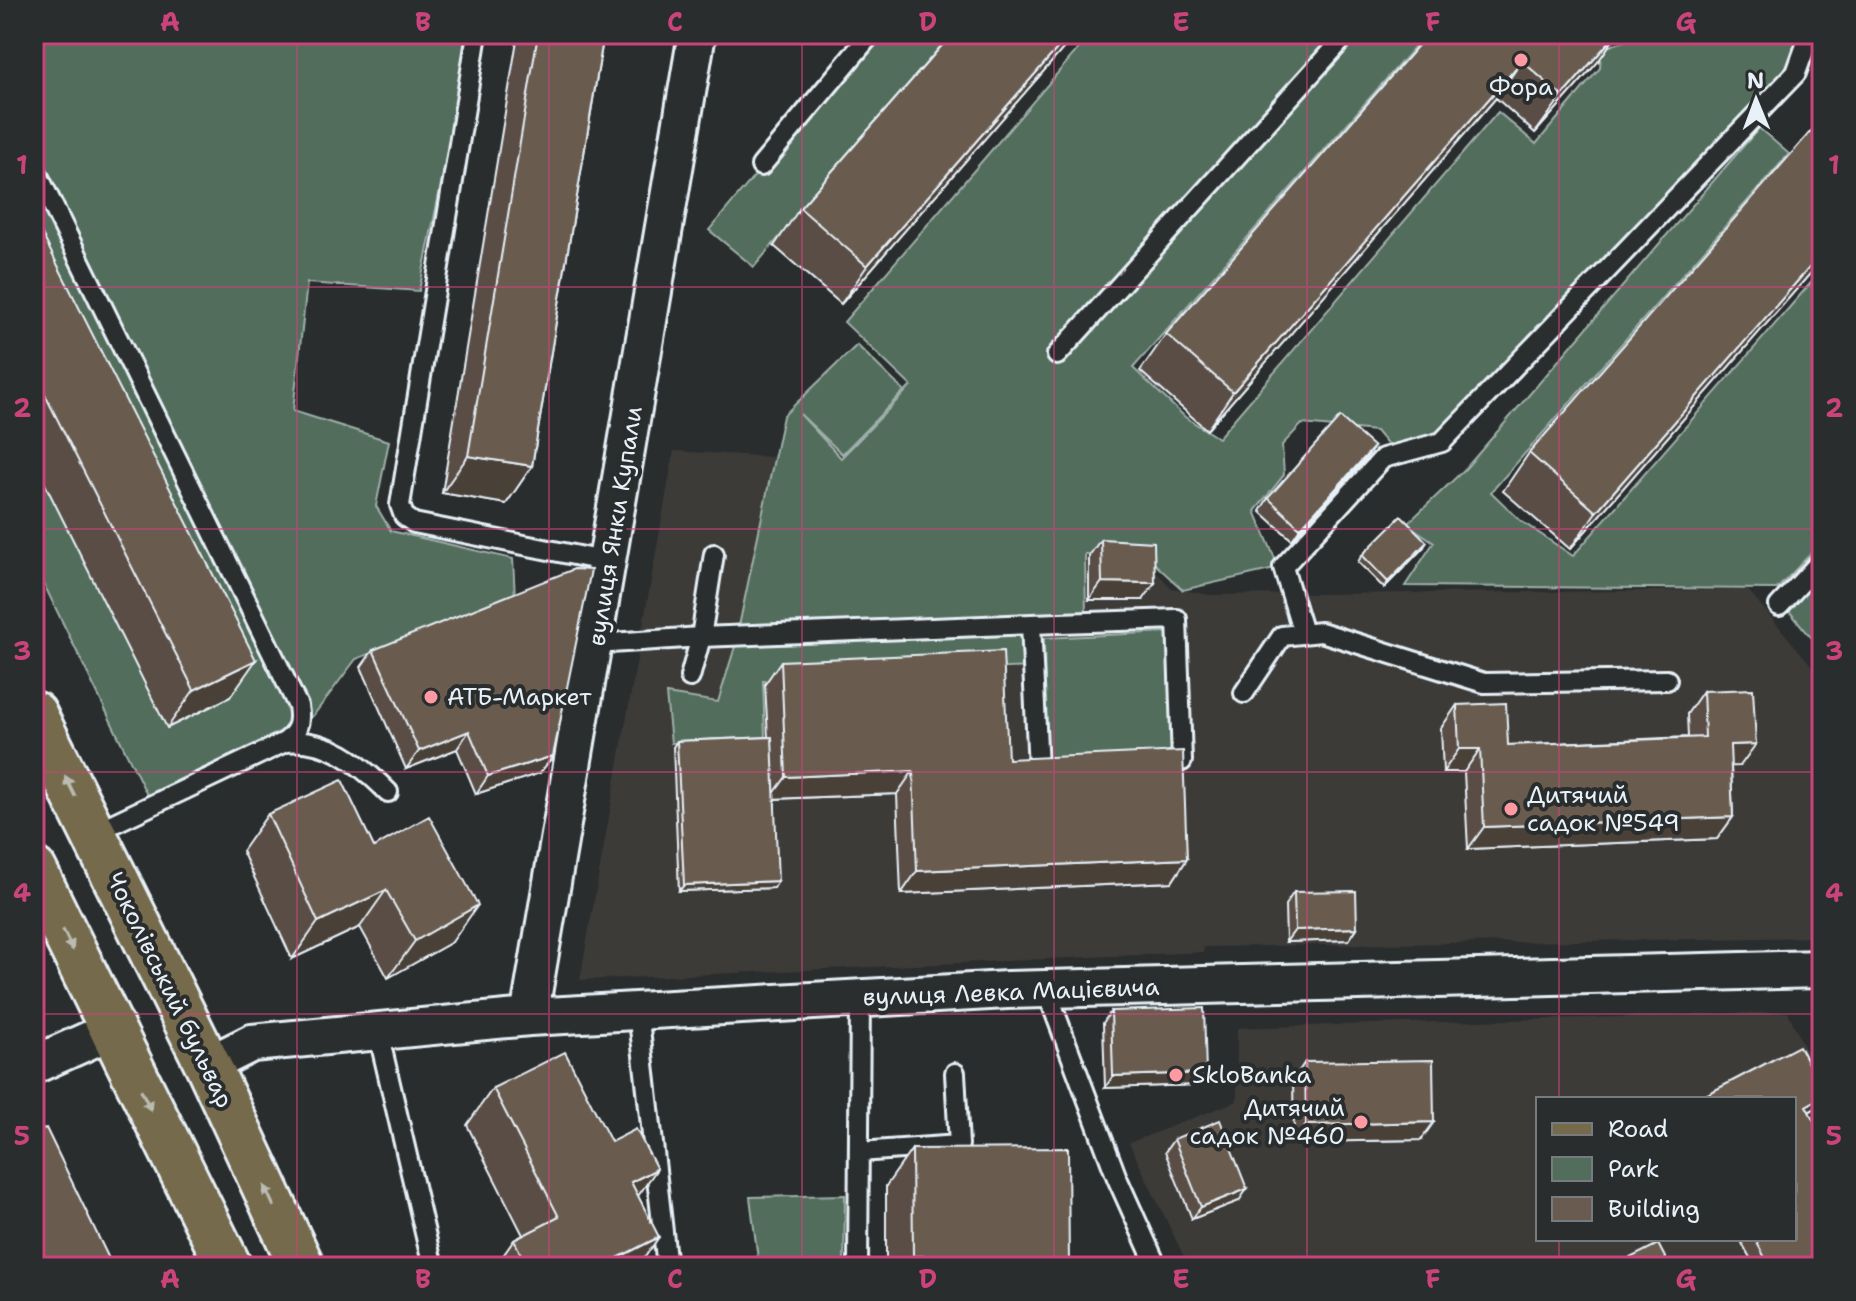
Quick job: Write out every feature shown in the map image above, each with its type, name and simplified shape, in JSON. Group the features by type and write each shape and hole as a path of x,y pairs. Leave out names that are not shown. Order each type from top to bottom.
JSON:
{"main road":[{"name":"Чоколівський бульвар","path":"34,714 208,1065 302,1267"},
{"path":"34,870 229,1267"}],"street":[{"name":"вулиця Янки Купали","path":"529,1017 697,34"},
{"name":"вулиця Левка Мацієвича","path":"208,1065 252,1043 529,1017 1046,989 1822,969"},
{"path":"34,1065 112,1030"}],"lane":[{"path":"477,34 400,505 404,516 414,523 609,562"},
{"path":"761,166 871,34"},
{"path":"1057,355 1347,34"},
{"path":"1303,633 1283,567 1383,458 1442,442 1796,73 1810,34"},
{"path":"34,167 298,706 300,718 296,733 285,742 93,833"},
{"path":"690,677 701,637 714,554"},
{"path":"1779,606 1822,560"},
{"path":"595,644 701,637 1177,619 1182,761 1153,763"},
{"path":"1031,624 1038,769 1067,767"},
{"path":"1244,693 1282,636 1321,632 1484,683 1667,680"},
{"path":"285,742 298,741 336,751 361,765 388,792"},
{"path":"1046,989 1117,1178 1157,1267"},
{"path":"858,1267 860,998"},
{"path":"638,1011 667,1267"},
{"path":"378,1032 433,1267"},
{"path":"859,1152 959,1145 955,1073"}],"shaded area":[{"path":"674,451 1070,475 1171,588 1209,595 1748,590 1822,678 1822,937 1204,947 1203,952 580,980"},
{"name":"Дитячий садок №460","path":"1788,1012 1822,1086 1822,1267 1189,1267 1129,1143 1237,1101 1237,1028"}],"green space":[{"path":"34,34 472,34 419,291 307,283 293,411 389,441 376,506 391,531 513,559 515,598 356,659 313,716 147,795 34,564"},
{"path":"874,34 951,34 754,267 709,230"},
{"path":"1091,34 1425,35 1133,368 1185,417 1218,438 1498,112 1536,144 1600,68 1601,49 1645,34 1806,34 1792,71 1440,435 1392,450 1376,431 1302,424 1282,445 1284,475 1255,511 1279,568 1183,590 1145,555 1085,554 1086,617 738,631 783,416 857,345 904,391 842,454 800,414 841,458 911,386 844,322"},
{"path":"1759,128 1789,154 1491,492 1521,521 1573,556 1822,270 1822,542 1777,589 1405,586 1434,542 1407,524 1466,468"},
{"path":"1822,575 1822,650 1789,611"},
{"path":"1026,628 1029,667 763,681 765,738 671,743 666,694 718,702 737,640"},
{"path":"1168,632 1176,757 1046,763 1044,638"},
{"path":"845,1195 844,1267 759,1267 750,1197"}],"building":[{"path":"538,34 604,34 532,466 468,456"},
{"path":"952,34 1070,34 867,266 800,208"},
{"path":"1428,34 1616,34 1562,96 1522,61 1233,392 1166,334"},
{"path":"1818,123 1822,127 1822,253 1596,512 1529,453"},
{"path":"34,218 256,660 194,690 34,373"},
{"path":"1340,417 1374,447 1300,528 1268,498"},
{"path":"1401,516 1427,542 1388,582 1362,555"},
{"path":"1101,539 1154,542 1155,583 1102,582"},
{"path":"574,569 591,570 553,756 488,776 469,731 419,751 373,650"},
{"path":"1003,651 1008,759 1183,751 1187,859 917,871 913,771 786,777 781,661"},
{"path":"1753,689 1756,744 1730,745 1733,817 1484,827 1480,749 1459,749 1457,705 1506,703 1508,745 1705,737 1703,691"},
{"path":"772,737 778,881 684,885 677,741"},
{"path":"342,780 374,847 429,816 478,905 415,941 386,890 318,922 268,814"},
{"path":"1356,891 1357,928 1295,930 1294,892"},
{"path":"1204,1008 1206,1073 1113,1076 1111,1011"},
{"path":"1799,1046 1822,1090 1822,1097 1806,1106 1822,1136 1822,1255 1799,1267 1770,1267 1756,1241 1796,1241 1796,1097 1702,1097"},
{"path":"565,1052 611,1142 636,1129 657,1169 631,1182 659,1237 600,1267 527,1267 514,1240 559,1217 493,1088"},
{"path":"1433,1060 1434,1122 1306,1125 1305,1062"},
{"path":"1220,1120 1247,1189 1201,1207 1174,1139"},
{"path":"46,1128 113,1267 34,1267 34,1133"},
{"path":"1068,1148 1069,1267 971,1267 971,1256 913,1256 912,1149"},
{"path":"1658,1244 1670,1267 1624,1267 1622,1262"}],"place":[{"name":"Фора","path":"1521,60"},
{"name":"АТБ-Маркет","path":"431,697"},
{"name":"Дитячий садок №549","path":"1511,809"},
{"name":"SkloBanka","path":"1176,1075"},
{"name":"Дитячий садок №460","path":"1361,1122"}]}
